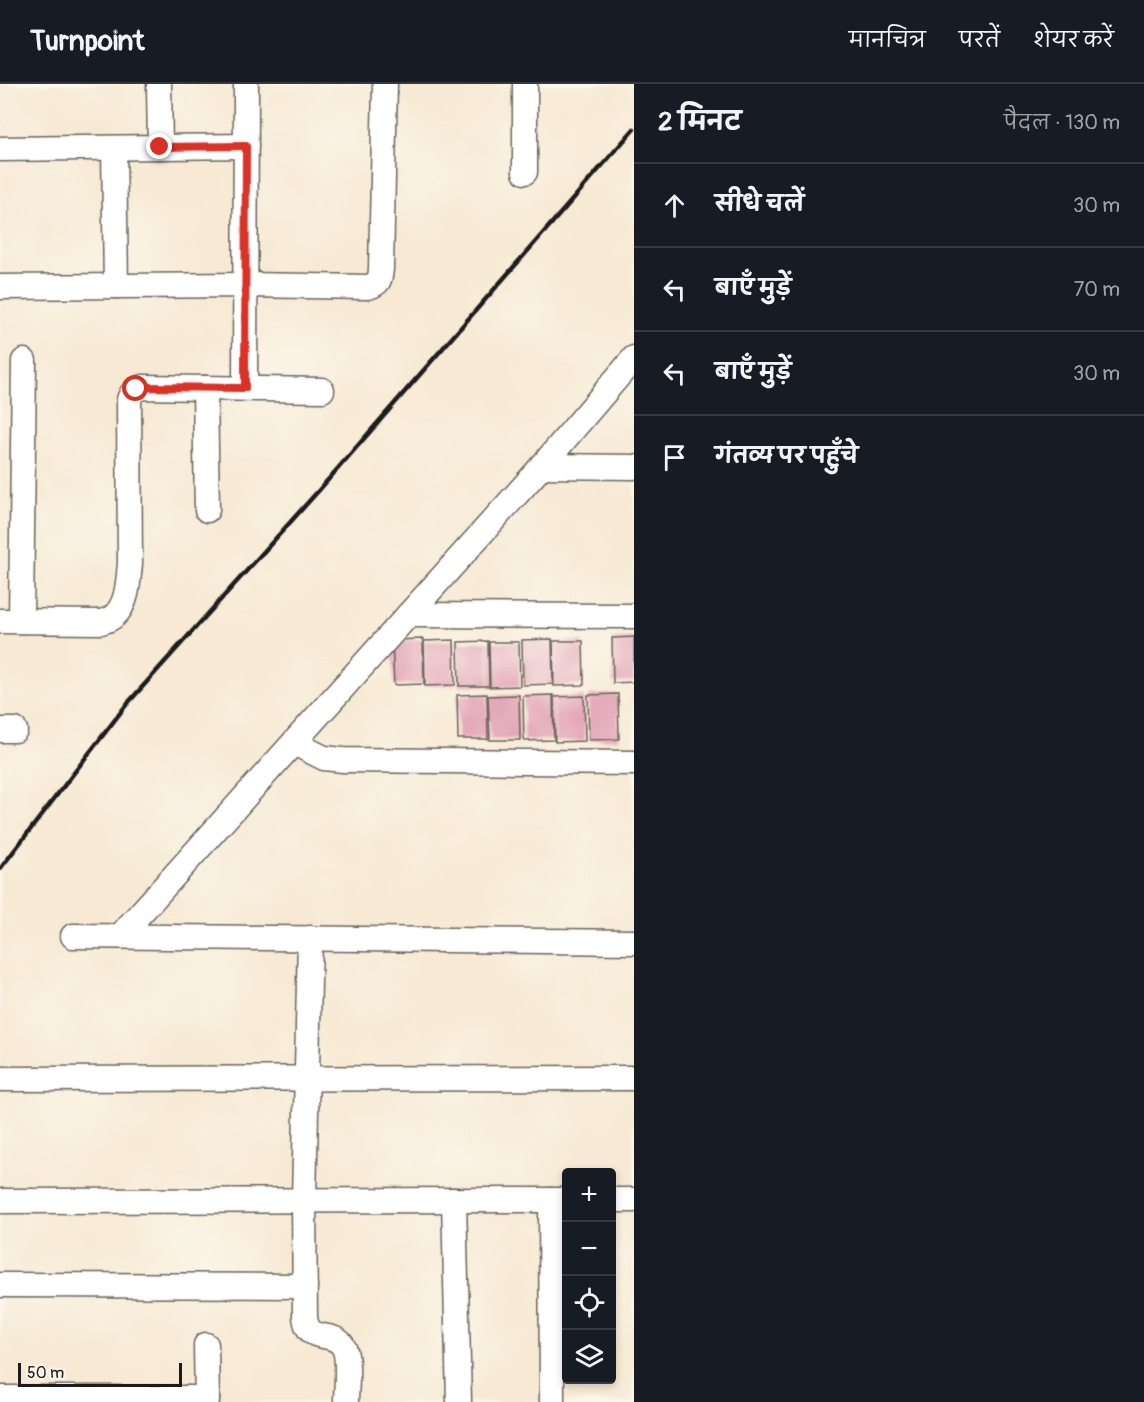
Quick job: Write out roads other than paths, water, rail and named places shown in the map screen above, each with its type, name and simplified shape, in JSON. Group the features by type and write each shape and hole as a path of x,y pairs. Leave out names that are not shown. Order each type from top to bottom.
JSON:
{"street":[{"path":"159,84 160,147"},
{"path":"245,388 246,84"},
{"path":"0,287 246,285 368,287 375,285 380,280 385,84"},
{"path":"525,84 525,172"},
{"path":"0,149 246,146"},
{"path":"114,148 116,286"},
{"path":"120,936 542,466 634,358"},
{"path":"24,361 11,479 11,621 100,622 114,617 121,607 128,587 130,564 129,400 130,394 136,389 143,387 322,390"},
{"path":"206,388 207,510"},
{"path":"542,466 634,467"},
{"path":"408,615 634,616"},
{"path":"294,743 324,758 343,760 634,763"},
{"path":"73,936 634,942"},
{"path":"310,938 304,1200 306,1325 310,1332 339,1340 345,1348 346,1402"},
{"path":"0,1079 634,1078"},
{"path":"454,1200 459,1402"},
{"path":"0,1201 559,1200 552,1402"},
{"path":"616,1200 634,1200"},
{"path":"0,1285 305,1286"},
{"path":"0,1398 207,1400 206,1345"}],"railway":[{"path":"0,869 127,704 320,489 634,129"}]}
